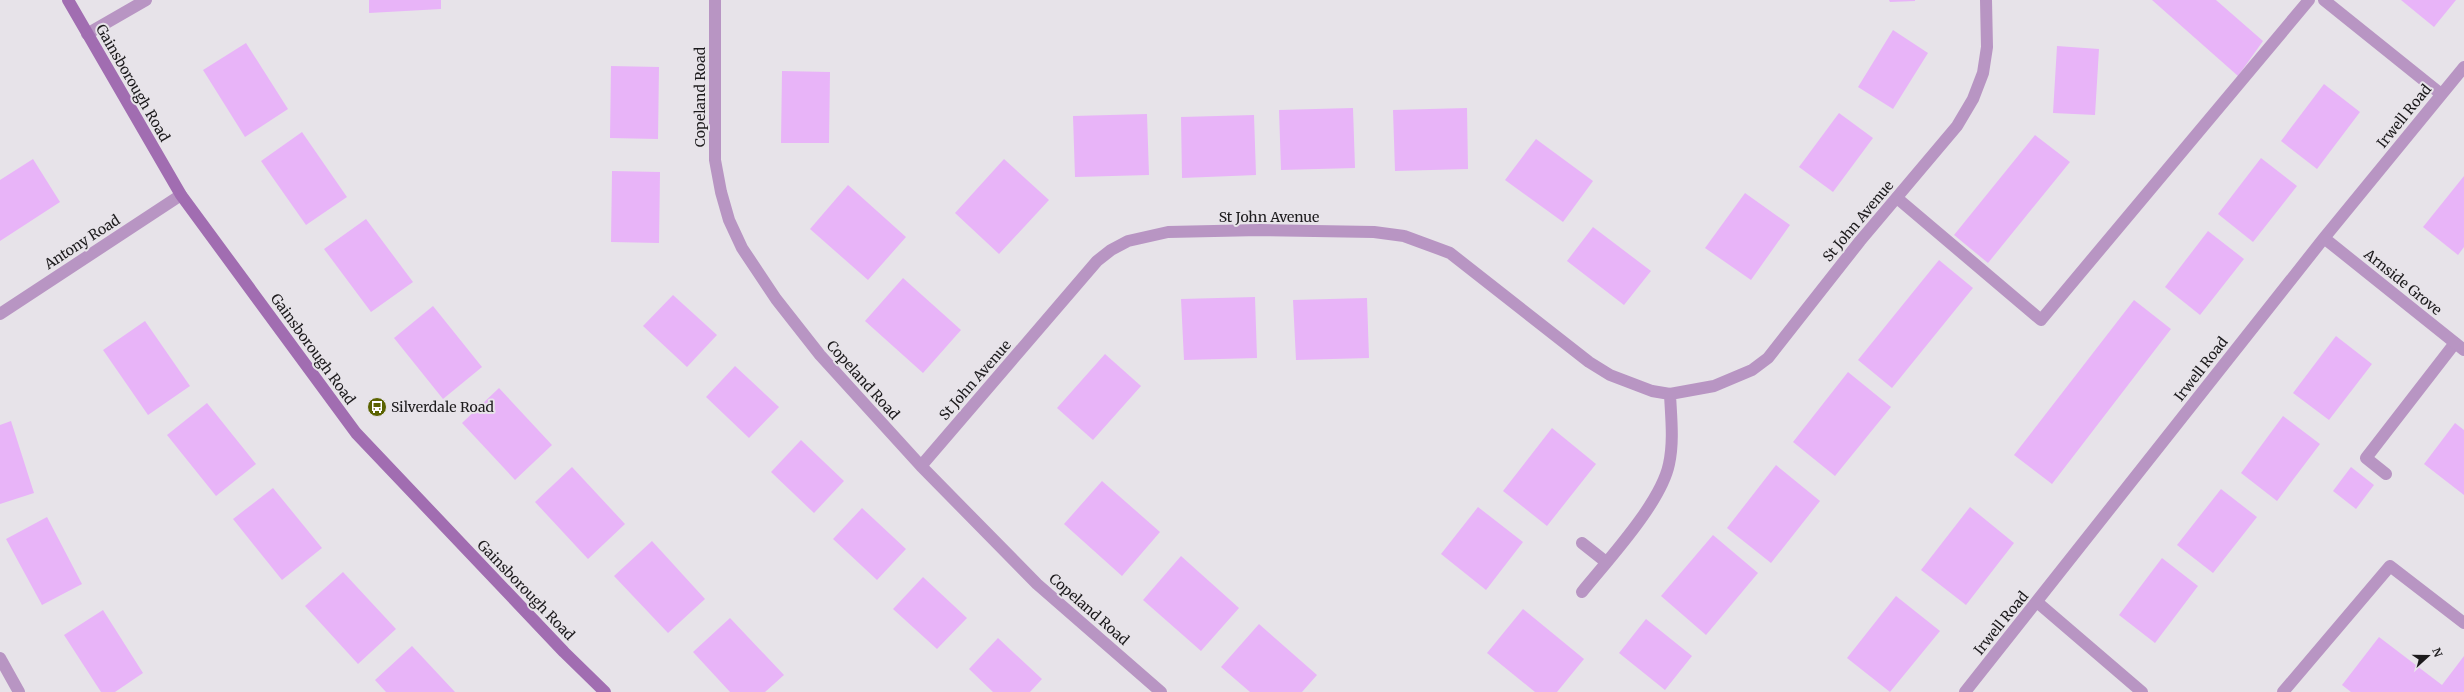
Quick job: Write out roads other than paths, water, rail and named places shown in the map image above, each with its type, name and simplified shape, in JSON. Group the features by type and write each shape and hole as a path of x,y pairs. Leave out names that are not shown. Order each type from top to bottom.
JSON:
{"street":[{"name":"Gainsborough Road","path":"68,0 181,195 356,433 564,652 605,692"},
{"path":"87,34 146,0"},
{"name":"Copeland Road","path":"715,0 715,160 721,192 729,220 742,248 776,299 820,355 921,466 1037,584 1161,692"},
{"name":"St John Avenue","path":"921,466 1097,261 1111,250 1128,241 1168,232 1260,230 1374,232 1404,236 1450,253 1472,268 1589,362 1610,375 1652,391 1670,394 1694,391 1728,381 1752,370 1768,358 1860,241 1898,198 1957,126 1973,99 1983,73 1987,47 1986,0"},
{"path":"1898,198 2041,320 2309,0"},
{"path":"2324,0 2442,94"},
{"name":"Irwell Road","path":"1965,692 2324,238 2464,67"},
{"name":"Antony Road","path":"0,314 181,195"},
{"name":"Arnside Grove","path":"2324,238 2460,347"},
{"path":"2386,474 2366,458 2460,347"},
{"path":"1582,592 1652,503 1664,484 1670,464 1673,439 1670,394"},
{"path":"1582,543 1606,562"},
{"path":"2283,692 2390,566 2464,623"},
{"path":"2037,602 2142,692"},
{"path":"0,658 20,692"}],"place":[{"name":"Silverdale Road","path":"377,407"}]}
